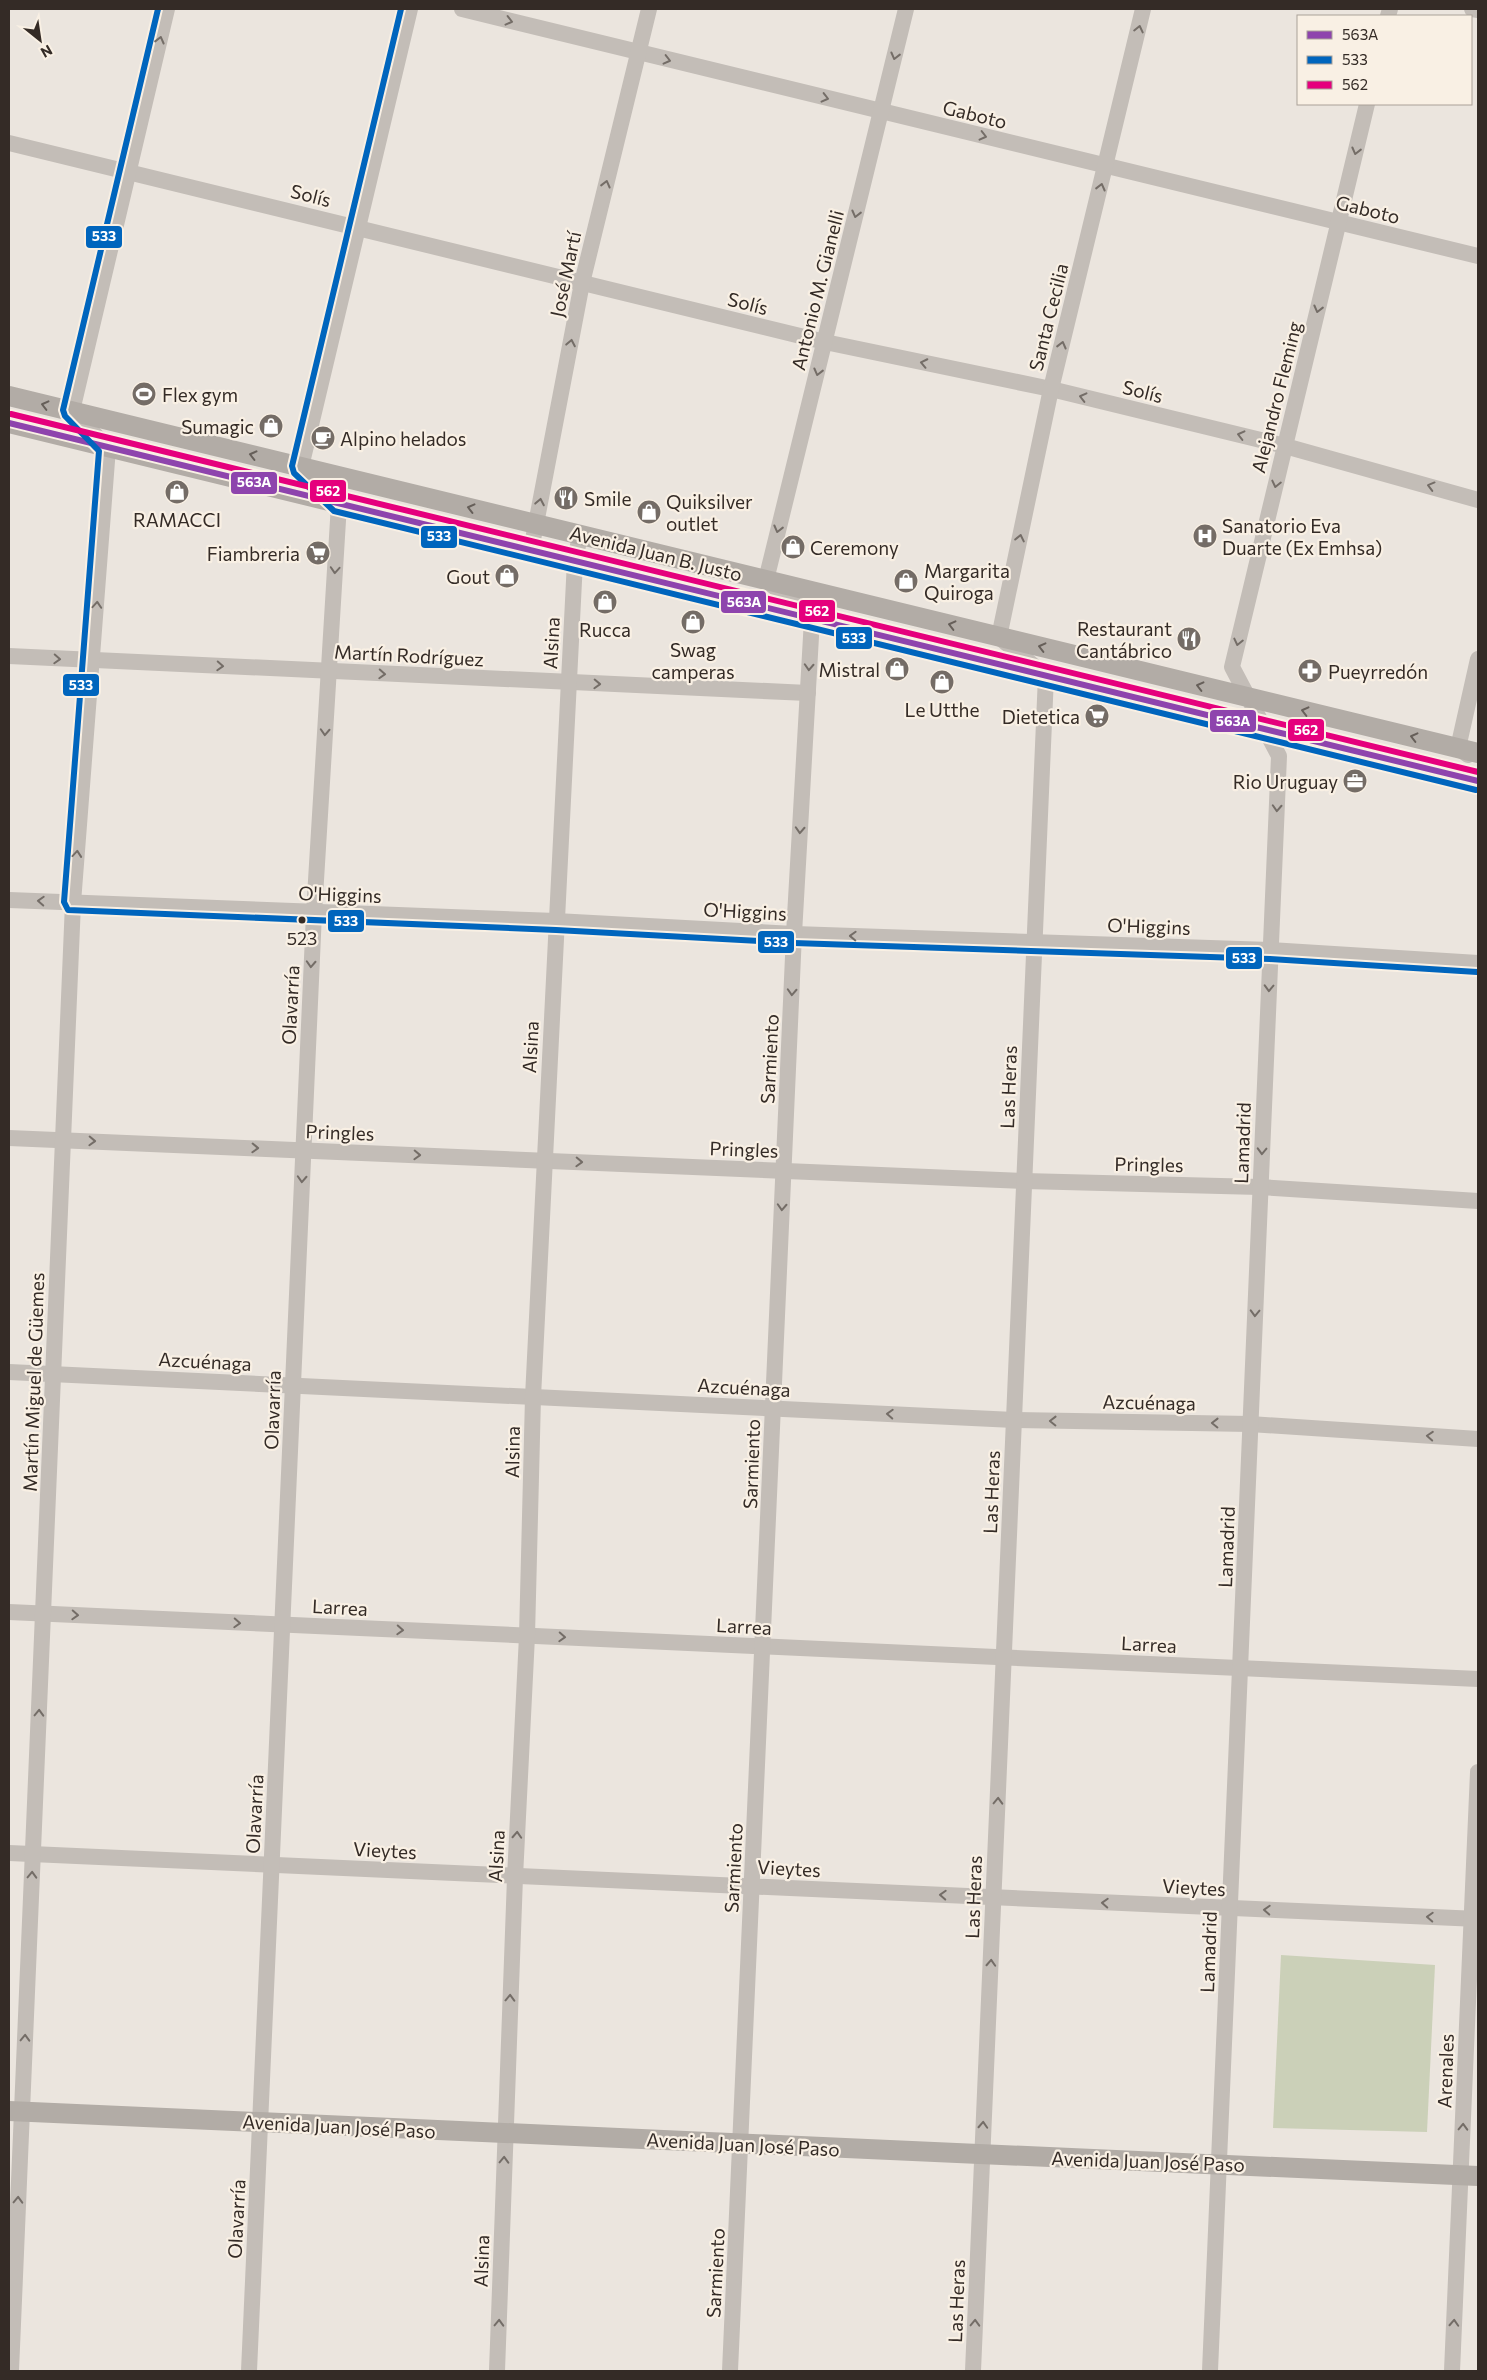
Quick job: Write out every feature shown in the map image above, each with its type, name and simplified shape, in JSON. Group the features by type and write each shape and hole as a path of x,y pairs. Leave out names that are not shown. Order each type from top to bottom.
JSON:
{"main road":[{"name":"Avenida Juan B. Justo","path":"9,396 1478,753"},
{"name":"Avenida Juan B. Justo","path":"9,423 1478,781"},
{"name":"Avenida Juan José Paso","path":"15,2112 1469,2176"}],"street":[{"path":"108,448 72,411 167,9"},
{"path":"339,504 301,467 410,9"},
{"name":"Gaboto","path":"462,9 1478,256"},
{"name":"José Martí","path":"530,550 582,283 649,9"},
{"name":"Antonio M. Gianelli","path":"766,580 906,9"},
{"name":"Santa Cecilia","path":"999,637 1051,389 1143,9"},
{"path":"1472,9 1478,10"},
{"name":"Alejandro Fleming","path":"1264,728 1232,667 1367,105"},
{"name":"Solís","path":"9,143 825,342 1051,389 1285,446 1478,500"},
{"name":"Martín Miguel de Güemes","path":"11,2371 15,2112 33,1854 73,903 108,448"},
{"name":"Olavarría","path":"249,2371 314,913 339,504"},
{"name":"Alsina","path":"497,2371 515,1877 527,1636 533,1397 575,561 580,535"},
{"path":"766,580 812,619"},
{"name":"Sarmiento","path":"730,2371 764,1647 794,934 812,619"},
{"path":"999,637 1046,676"},
{"name":"Martín Rodríguez","path":"9,656 808,694"},
{"path":"1478,659 1458,748 1478,762"},
{"name":"Las Heras","path":"973,2371 1046,676"},
{"name":"Lamadrid","path":"1210,2371 1279,756 1264,728"},
{"name":"O'Higgins","path":"9,900 556,922 794,934 1270,950 1478,964"},
{"name":"Pringles","path":"9,1138 1024,1181 1260,1187 1478,1201"},
{"name":"Azcuénaga","path":"9,1372 1014,1420 1250,1424 1478,1439"},
{"name":"Larrea","path":"9,1612 1478,1680"},
{"name":"Arenales","path":"1452,2371 1469,2176 1478,1772"},
{"name":"Vieytes","path":"9,1853 1475,1919"}],"green space":[{"path":"1281,1955 1435,1965 1427,2132 1273,2128"}],"transit line":[{"name":"533","path":"158,9 63,410 65,416 99,451 64,902 68,910 556,930 794,943 1270,959 1477,972"},
{"name":"533","path":"401,9 292,466 294,473 334,511 1476,790"},
{"name":"562","path":"11,414 1478,772"},
{"name":"563A","path":"9,423 1478,781"}],"place":[{"name":"Flex gym","path":"144,394"},
{"name":"Sumagic","path":"271,426"},
{"name":"Alpino helados","path":"323,438"},
{"name":"RAMACCI","path":"177,492"},
{"name":"Smile","path":"566,498"},
{"name":"Quiksilver outlet","path":"649,512"},
{"name":"Sanatorio Eva Duarte (Ex Emhsa)","path":"1205,536"},
{"name":"Ceremony","path":"793,547"},
{"name":"Fiambreria","path":"318,553"},
{"name":"Gout","path":"507,576"},
{"name":"Margarita Quiroga","path":"906,581"},
{"name":"Rucca","path":"605,602"},
{"name":"Swag camperas","path":"693,622"},
{"name":"Restaurant Cantábrico","path":"1189,639"},
{"name":"Mistral","path":"897,669"},
{"name":"Pueyrredón","path":"1310,671"},
{"name":"Le Utthe","path":"942,682"},
{"name":"Dietetica","path":"1097,716"},
{"name":"Rio Uruguay","path":"1355,781"},
{"name":"523","path":"302,920"}]}
